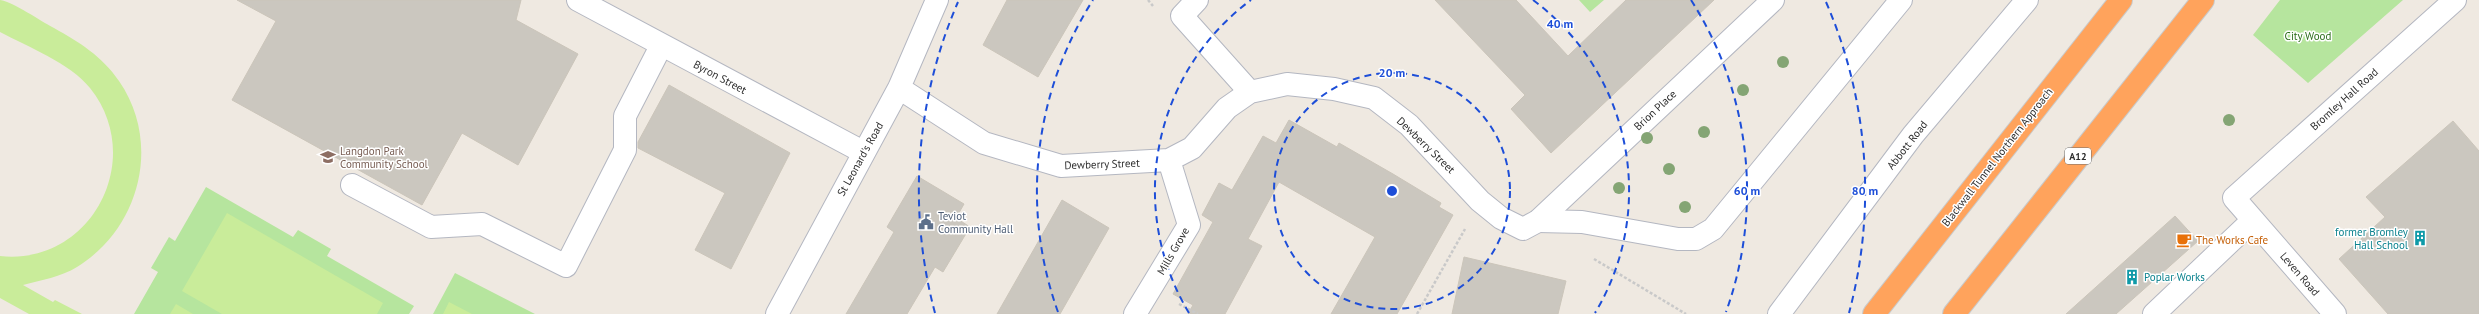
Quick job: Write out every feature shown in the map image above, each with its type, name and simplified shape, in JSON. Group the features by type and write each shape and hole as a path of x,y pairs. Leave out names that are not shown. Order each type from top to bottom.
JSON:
{"highway":[{"name":"Blackwall Tunnel Northern Approach","path":"1874,314 2120,0"},
{"name":"A12","path":"1954,314 2203,0"}],"street":[{"name":"Byron Street","path":"578,0 661,46 863,152"},
{"name":"St Leonard's Road","path":"777,314 863,152 899,88 937,0"},
{"path":"1197,0 1182,16 1250,92"},
{"name":"Brion Place","path":"1538,222 1773,0"},
{"path":"1538,222 1582,222 1678,239 1696,239 1713,228 1901,0"},
{"name":"Abbott Road","path":"1779,314 1913,135 2027,0"},
{"name":"Bromley Hall Road","path":"2234,198 2455,0"},
{"path":"352,185 431,227 482,224 566,266 625,150 624,116 661,46"},
{"name":"Dewberry Street","path":"899,88 984,143 1033,159 1061,166 1169,160 1192,148 1227,108 1250,92 1287,84 1334,88 1374,98 1409,125 1480,201 1501,218 1523,229 1538,222"},
{"name":"Mills Grove","path":"1135,314 1189,225 1169,160"},
{"name":"Leven Road","path":"2234,198 2335,314"},
{"path":"2154,314 2253,220"}],"path":[{"path":"1417,314 1480,201"},
{"path":"1591,257 1686,314"}],"green space":[{"path":"0,0 6,1 20,8 63,33 90,50 98,57 119,81 132,105 139,131 141,157 138,183 129,207 116,230 99,250 77,267 58,276 23,285 53,302 55,300 82,314 29,314 0,298 0,256 32,255 60,244 83,226 100,202 111,175 113,146 106,116 90,88 82,79 48,56 0,32"},
{"path":"1579,0 1604,0 1590,12"},
{"name":"City Wood","path":"2280,0 2403,0 2308,83 2253,35"},
{"path":"206,187 293,237 298,230 331,249 327,256 414,306 409,314 134,314 158,272 151,268 169,237 175,241"},
{"path":"227,213 383,303 377,314 222,314 182,291"},
{"path":"455,273 535,314 433,314"},
{"path":"449,302 472,314 443,314"},
{"path":"176,304 193,314 170,314"}],"building":[{"path":"237,0 521,0 516,20 578,54 518,165 462,133 422,205 232,100 276,21"},
{"path":"1007,0 1083,0 1038,77 983,45"},
{"path":"1435,0 1516,0 1568,56 1626,0 1714,0 1551,153 1511,109 1525,95"},
{"path":"669,85 790,153 731,269 695,250 725,193 638,148 638,142"},
{"path":"1289,120 1337,147 1339,143 1393,174 1441,203 1439,207 1453,215 1397,314 1331,314 1375,237 1279,182 1248,239 1262,246 1225,314 1188,314 1193,305 1173,294 1213,222 1202,215 1219,183 1232,190 1263,136 1276,143"},
{"name":"former Bromley Hall School","path":"2453,121 2479,151 2479,314 2388,314 2339,259 2385,217 2366,197"},
{"path":"917,176 964,204 956,218 970,227 943,272 935,267 907,314 846,314 894,232 887,227"},
{"path":"1062,200 1109,228 1060,314 997,314"},
{"name":"Poplar Works","path":"2175,216 2198,241 2116,314 2066,314"},
{"path":"1464,257 1566,281 1558,314 1452,314"}],"place":[{"name":"Langdon Park Community School","path":"328,157"},
{"name":"Teviot Community Hall","path":"926,222"},
{"name":"former Bromley Hall School","path":"2420,238"},
{"name":"The Works Cafe","path":"2184,240"},
{"name":"Poplar Works","path":"2132,277"}]}
